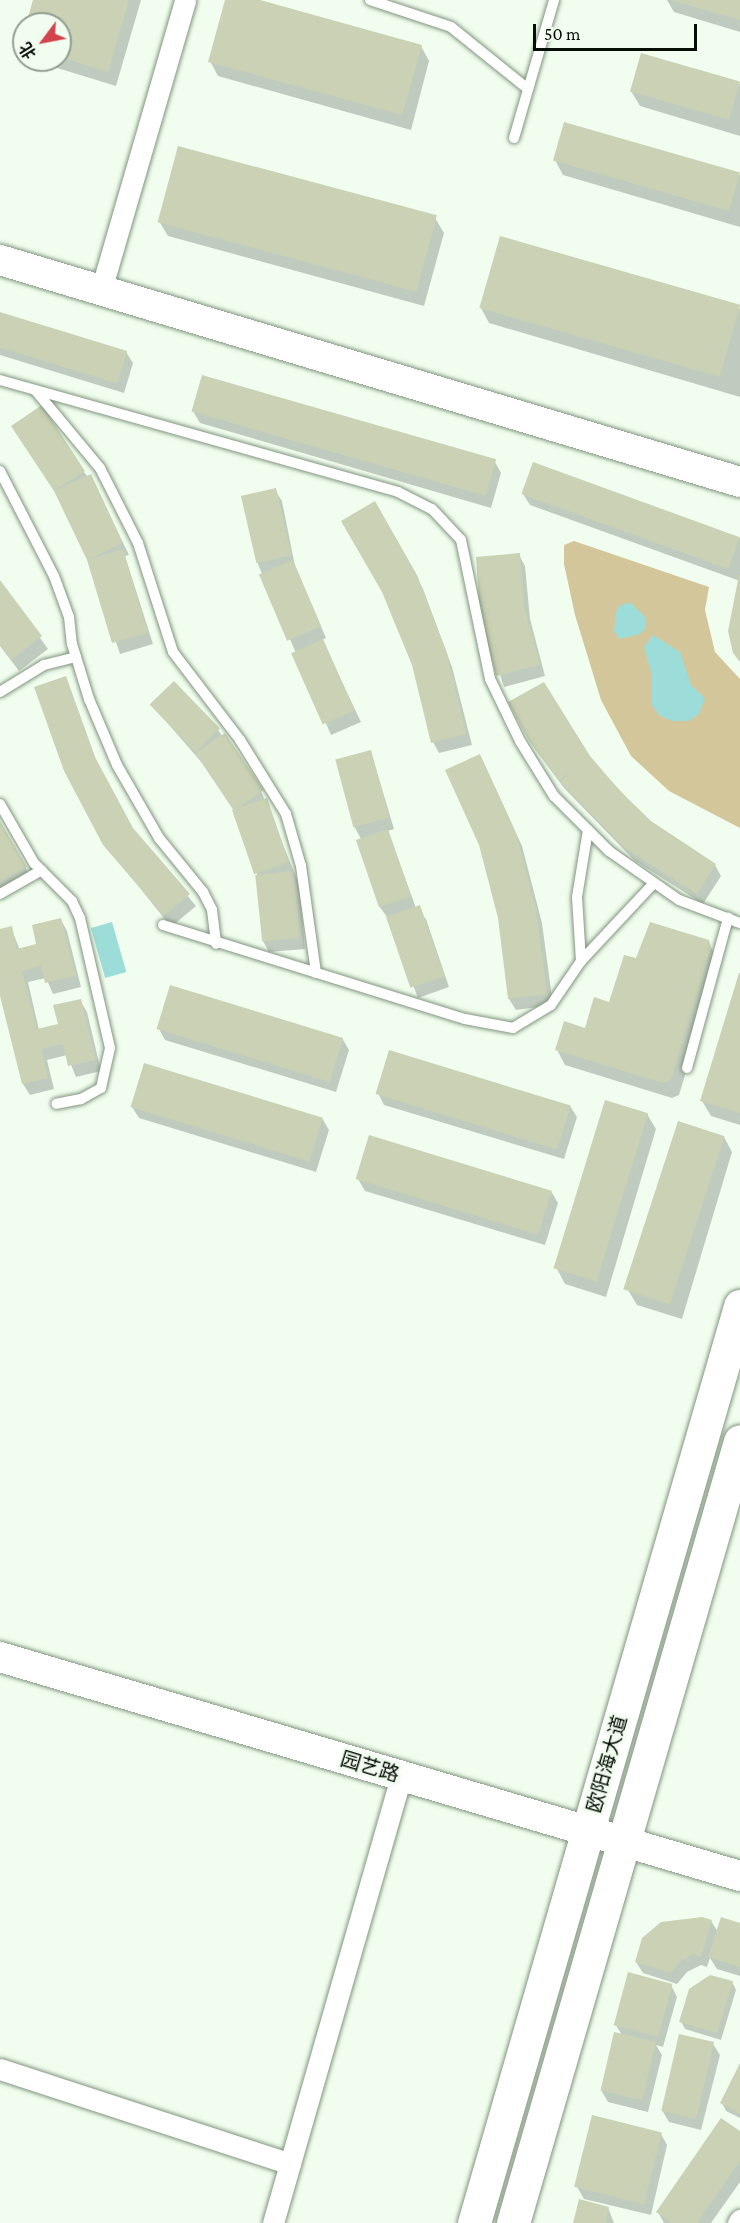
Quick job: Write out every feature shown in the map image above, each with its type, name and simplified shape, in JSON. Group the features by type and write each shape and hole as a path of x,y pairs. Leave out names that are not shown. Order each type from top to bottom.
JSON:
{"main road":[{"name":"欧阳海大道","path":"474,2223 740,1306"},
{"name":"欧阳海大道","path":"513,2223 740,1441"}],"street":[{"path":"101,290 185,0"},
{"path":"0,260 740,482"},
{"name":"园艺路","path":"0,1657 740,1876"},
{"path":"273,2223 401,1777"},
{"path":"0,2069 290,2164"}],"lane":[{"path":"370,0 451,27 528,89"},
{"path":"514,138 554,0"},
{"path":"0,380 398,492 432,510 460,540 490,679 520,741 554,796 609,851 654,883 679,900 740,923"},
{"path":"35,390 100,468 138,543 173,652 240,740 286,814 301,866 316,973"},
{"path":"0,471 54,576 69,617 76,657 117,765 159,838 203,892 212,910 216,944"},
{"path":"0,692 44,665 76,657"},
{"path":"0,804 42,870 72,901 80,918 111,1048 101,1088 81,1099 56,1104"},
{"path":"580,961 577,897 588,830"},
{"path":"0,894 42,870"},
{"path":"163,925 216,944 465,1018 513,1028 551,1005 580,961 654,883"},
{"path":"687,1068 728,918"}],"shaded area":[{"path":"574,541 709,587 705,610 715,652 740,679 740,828 669,791 631,756 601,700 575,615 564,564 564,545"}],"water":[{"path":"631,603 646,618 646,628 640,634 620,639 614,631 616,612 620,605"},
{"path":"653,635 680,652 691,685 705,698 699,714 689,721 672,721 659,715 652,705 652,676 644,647"},
{"path":"112,922 126,972 105,978 91,928"}],"building":[{"path":"33,0 129,0 108,72 72,61 72,12 30,12"},
{"path":"225,0 260,0 422,45 402,115 208,62"},
{"path":"740,0 740,20 674,1"},
{"path":"641,53 740,81 729,120 630,91"},
{"path":"564,122 740,172 729,211 553,160"},
{"path":"178,146 437,215 416,292 158,222"},
{"path":"500,236 740,305 720,377 479,308"},
{"path":"0,312 127,351 117,383 0,348"},
{"path":"202,375 496,459 486,496 192,412"},
{"path":"42,405 85,471 54,491 11,426"},
{"path":"533,462 740,537 728,569 521,494"},
{"path":"91,474 123,543 87,560 54,491"},
{"path":"276,488 292,555 256,563 241,496"},
{"path":"375,501 417,575 447,653 466,734 431,743 412,665 382,592 341,521"},
{"path":"123,549 148,633 112,643 87,560"},
{"path":"520,553 524,606 540,665 496,676 480,615 476,557"},
{"path":"293,560 321,626 287,641 259,574"},
{"path":"739,575 740,662 733,653 728,631"},
{"path":"0,580 42,636 11,660 0,645"},
{"path":"323,639 355,710 323,724 291,653"},
{"path":"66,676 95,757 133,828 190,894 164,916 103,845 64,771 34,687"},
{"path":"174,681 220,728 195,752 150,705"},
{"path":"544,682 590,756 621,792 651,821 716,864 697,894 626,849 560,782 575,768 559,781 529,741 508,702"},
{"path":"225,733 264,790 234,810 195,753"},
{"path":"371,750 389,818 353,827 335,760"},
{"path":"480,754 516,833 536,910 547,994 508,999 498,918 479,845 445,770"},
{"path":"267,798 289,862 254,874 232,810"},
{"path":"0,821 27,867 0,882"},
{"path":"388,829 411,896 379,907 356,840"},
{"path":"293,871 300,938 262,942 255,875"},
{"path":"420,905 444,976 410,988 386,917"},
{"path":"61,918 76,976 45,983 41,966 22,971 37,1029 58,1024 53,1005 81,999 96,1060 68,1066 63,1044 41,1049 48,1078 22,1084 0,996 0,929 12,926 17,949 36,944 32,925"},
{"path":"650,922 709,940 711,947 671,1080 663,1083 555,1050 564,1021 585,1028 594,997 609,1002 624,955 636,958"},
{"path":"740,973 740,1113 700,1101"},
{"path":"170,985 343,1038 330,1082 157,1029"},
{"path":"389,1050 571,1106 557,1150 376,1094"},
{"path":"144,1063 323,1118 309,1162 131,1107"},
{"path":"605,1100 648,1113 597,1281 554,1268"},
{"path":"678,1121 725,1136 670,1304 623,1289"},
{"path":"369,1135 552,1191 538,1235 356,1179"},
{"path":"702,1917 712,1920 701,1957 694,1954 681,1961 671,1973 635,1962 642,1938 661,1922"},
{"path":"721,1917 740,1923 740,1967 708,1957"},
{"path":"628,1972 672,1984 658,2037 614,2025"},
{"path":"710,1975 733,1981 717,2033 679,2022 689,1989"},
{"path":"614,2032 656,2042 642,2100 601,2090"},
{"path":"679,2034 714,2042 696,2119 661,2111"},
{"path":"740,2063 740,2114 720,2103"},
{"path":"592,2115 662,2132 644,2204 574,2187"},
{"path":"721,2118 740,2131 740,2161 697,2223 672,2223 656,2212"},
{"path":"579,2199 609,2207 605,2223 573,2223"}]}
